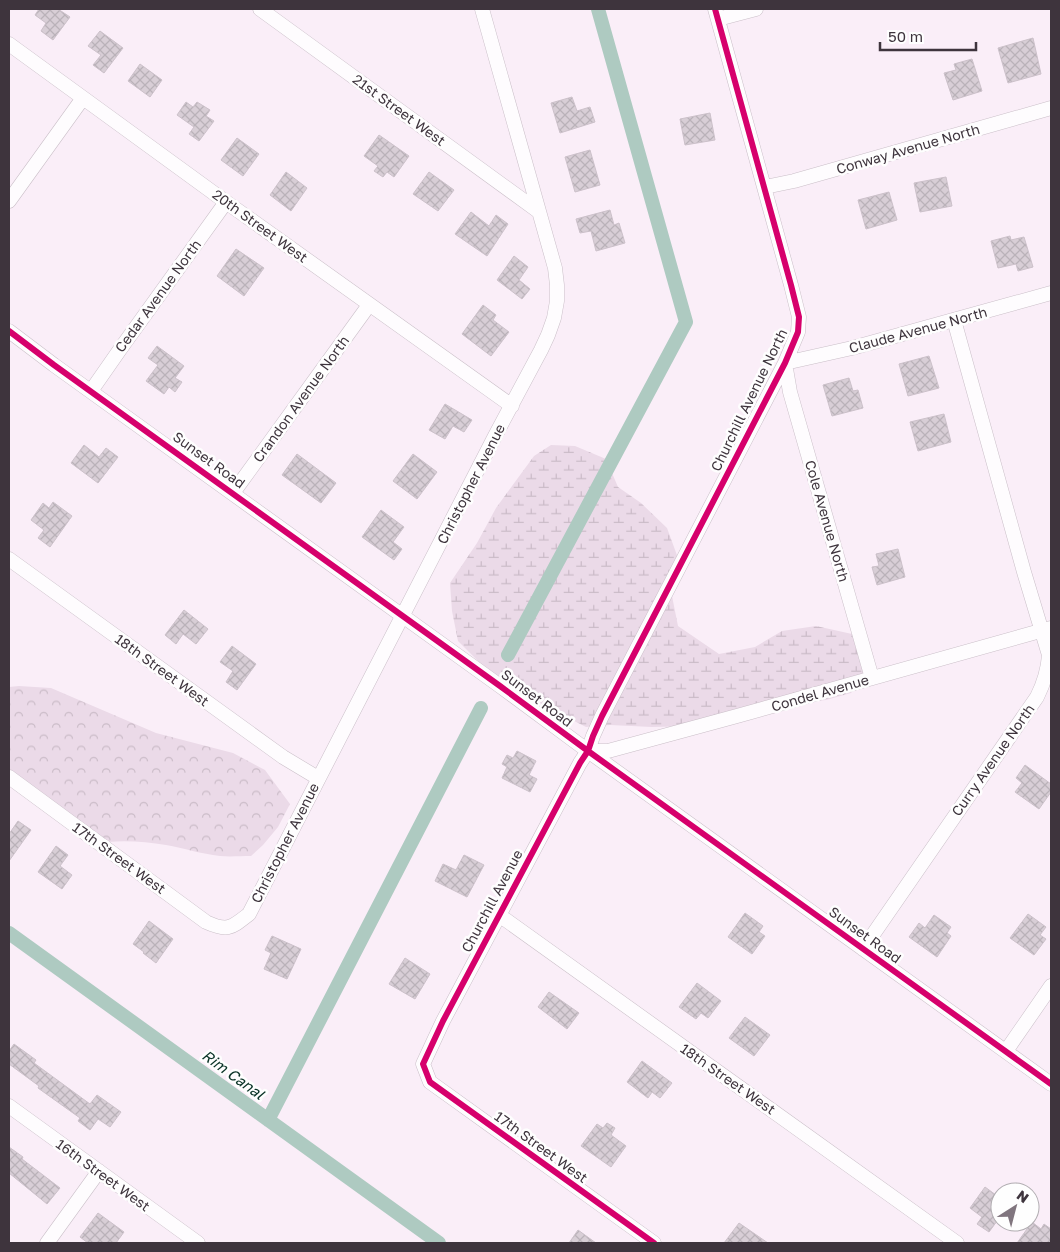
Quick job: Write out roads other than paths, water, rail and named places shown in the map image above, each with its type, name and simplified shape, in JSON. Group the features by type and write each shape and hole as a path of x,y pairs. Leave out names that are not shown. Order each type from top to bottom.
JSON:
{"street":[{"name":"21st Street West","path":"260,9 538,211"},
{"name":"Christopher Avenue","path":"233,926 249,914 512,406 548,335 554,318 557,285 554,268 482,9"},
{"path":"716,14 756,9"},
{"name":"Churchill Avenue North","path":"588,752 606,707 784,364 798,332 798,317 791,285 716,14"},
{"name":"20th Street West","path":"9,44 369,305 512,406"},
{"path":"9,201 83,98"},
{"name":"Conway Avenue North","path":"765,187 794,181 1051,108"},
{"name":"Cedar Avenue North","path":"91,391 226,202"},
{"name":"Claude Avenue North","path":"784,364 852,348 1051,293"},
{"name":"Crandon Avenue North","path":"233,493 369,305"},
{"name":"Curry Avenue North","path":"863,949 1037,697 1046,676 1049,655 1046,629 1024,572 954,320"},
{"name":"Sunset Road","path":"9,331 588,752 1051,1084"},
{"name":"Cole Avenue North","path":"784,364 790,392 872,678"},
{"name":"18th Street West","path":"9,560 283,757 318,778"},
{"name":"Condel Avenue","path":"588,752 608,751 1046,629"},
{"name":"Churchill Avenue","path":"423,1064 443,1021 575,771 588,752"},
{"name":"17th Street West","path":"9,777 206,922 219,928 233,926"},
{"name":"18th Street West","path":"499,915 957,1243"},
{"path":"1006,1051 1051,986"},
{"name":"17th Street West","path":"423,1064 430,1082 654,1243"},
{"name":"16th Street West","path":"9,1106 198,1243"},
{"path":"47,1243 99,1171"}],"waterway":[{"path":"508,655 686,322 598,9"},
{"path":"268,1120 481,708"},
{"name":"Rim Canal","path":"9,933 439,1243"}]}
